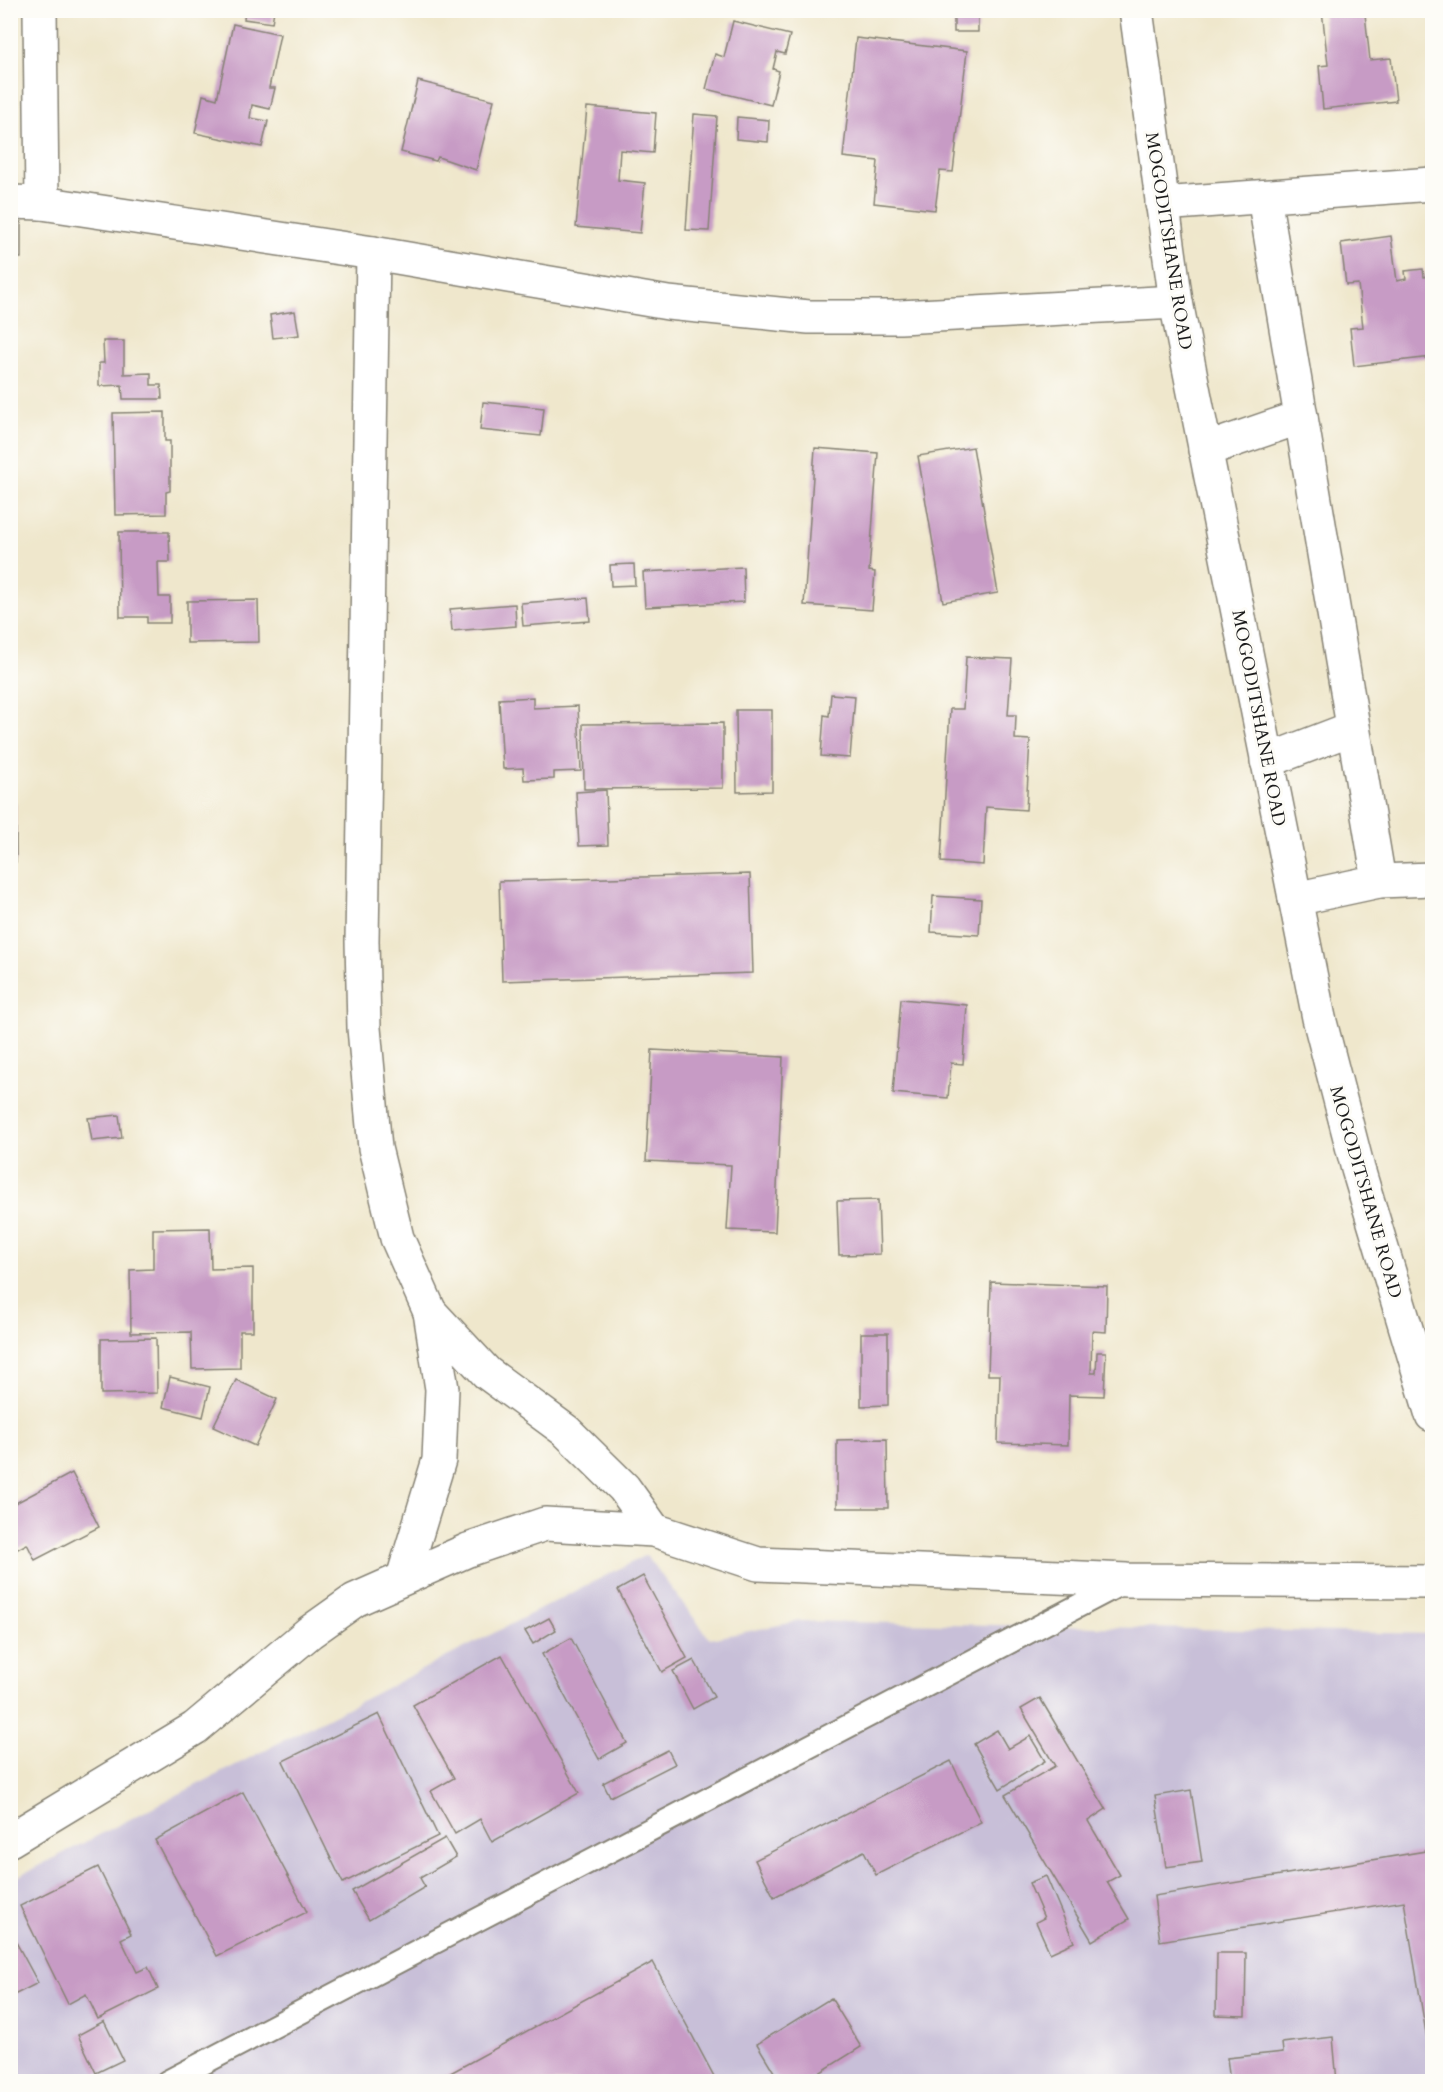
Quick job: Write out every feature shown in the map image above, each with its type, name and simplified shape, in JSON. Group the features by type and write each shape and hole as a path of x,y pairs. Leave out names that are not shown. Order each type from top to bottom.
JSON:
{"street":[{"path":"40,10 26,202 373,253 668,303 809,317 911,317 1176,302"},
{"name":"MOGODITSHANE ROAD","path":"1136,10 1176,302 1319,1018 1358,1169 1432,1415"},
{"path":"1162,204 1432,184"},
{"path":"1264,196 1379,881"},
{"path":"373,253 362,941 364,1028 375,1148 397,1238 430,1312 442,1389 439,1460 403,1578"},
{"path":"1205,450 1301,417"},
{"path":"1267,761 1353,728"},
{"path":"1295,899 1379,881 1432,879"},
{"path":"430,1312 488,1373 566,1431 624,1488 654,1530"},
{"path":"10,1840 195,1728 310,1632 346,1606 468,1550 544,1524 654,1530 758,1564 1127,1580 1432,1582"}],"lane":[{"path":"167,2082 1127,1580"}],"shaded area":[{"path":"646,1555 710,1639 799,1621 1432,1634 1432,2081 11,2082 11,1880"}],"building":[{"path":"245,10 274,10 272,23 244,19"},
{"path":"954,10 978,10 978,32 954,32"},
{"path":"1322,10 1379,10 1365,14 1370,60 1391,58 1396,101 1323,109 1319,66 1328,65"},
{"path":"733,21 790,35 785,54 777,52 773,69 779,71 771,105 706,89 715,54 724,57"},
{"path":"233,24 280,34 269,88 275,88 270,109 252,105 250,118 268,121 262,147 195,133 203,95 217,99"},
{"path":"856,38 967,51 953,172 940,171 935,210 874,203 878,161 843,157"},
{"path":"418,81 494,100 476,170 438,157 436,161 401,152"},
{"path":"587,107 656,113 653,153 620,150 618,180 645,183 640,233 576,227"},
{"path":"694,114 717,116 709,231 686,230"},
{"path":"737,117 769,120 768,142 736,139"},
{"path":"10,222 21,222 21,258 10,258"},
{"path":"1391,236 1397,281 1406,279 1405,271 1423,269 1424,277 1432,276 1432,357 1354,366 1350,328 1363,327 1358,284 1346,285 1341,243"},
{"path":"295,311 299,335 273,338 270,315"},
{"path":"103,341 124,341 124,374 151,373 151,385 161,385 162,399 123,399 122,385 99,386 99,363 104,363"},
{"path":"483,402 544,408 541,436 480,430"},
{"path":"165,412 165,441 170,441 170,491 166,492 166,514 115,515 113,413"},
{"path":"973,447 998,593 943,602 918,456"},
{"path":"815,448 878,453 869,571 875,572 872,610 804,605"},
{"path":"119,532 169,532 170,562 158,562 159,597 170,597 170,623 147,623 147,617 120,617"},
{"path":"634,564 635,585 611,586 610,565"},
{"path":"743,567 744,602 645,607 643,572"},
{"path":"588,598 590,621 523,626 521,603"},
{"path":"258,600 259,642 187,643 187,601"},
{"path":"515,604 516,626 452,631 450,609"},
{"path":"966,657 1012,659 1008,715 1016,715 1015,739 1030,740 1026,810 986,807 983,865 941,862 950,709 963,709"},
{"path":"831,694 855,696 850,758 821,756 824,715 829,716"},
{"path":"533,697 533,708 578,706 581,771 554,772 554,779 524,780 523,768 503,769 499,699"},
{"path":"736,710 772,710 772,791 737,792"},
{"path":"723,723 723,788 584,789 583,724"},
{"path":"606,790 608,845 579,846 576,792"},
{"path":"10,802 16,802 16,862 10,862"},
{"path":"750,874 753,973 502,981 499,881"},
{"path":"933,896 981,899 979,935 931,932"},
{"path":"901,999 967,1005 963,1064 951,1063 948,1098 893,1093"},
{"path":"652,1050 783,1057 775,1232 727,1230 731,1165 646,1161"},
{"path":"119,1115 122,1138 92,1141 88,1118"},
{"path":"878,1200 880,1254 839,1255 837,1201"},
{"path":"210,1228 211,1269 253,1268 253,1331 240,1331 240,1368 192,1369 191,1332 131,1333 130,1270 153,1269 153,1229"},
{"path":"991,1282 1107,1286 1106,1332 1092,1331 1091,1373 1096,1373 1097,1352 1106,1352 1104,1396 1069,1395 1068,1445 998,1443 1000,1375 988,1375"},
{"path":"861,1333 888,1333 888,1405 861,1406"},
{"path":"156,1338 157,1393 101,1394 101,1339"},
{"path":"170,1377 210,1387 203,1417 163,1407"},
{"path":"236,1380 277,1399 255,1446 213,1427"},
{"path":"887,1439 888,1508 837,1508 837,1440"},
{"path":"72,1473 99,1527 35,1560 27,1544 10,1553 10,1506"},
{"path":"643,1576 687,1658 662,1672 618,1590"},
{"path":"549,1618 556,1630 533,1644 525,1631"},
{"path":"571,1638 627,1743 599,1759 542,1654"},
{"path":"502,1655 579,1793 492,1842 480,1819 455,1834 431,1791 454,1778 413,1705"},
{"path":"694,1660 714,1697 693,1709 673,1671"},
{"path":"1040,1698 1106,1809 1088,1821 1120,1875 1107,1882 1129,1919 1092,1941 1005,1795 1055,1766 1021,1709"},
{"path":"379,1714 438,1836 343,1883 283,1761"},
{"path":"997,1730 1008,1749 1030,1736 1045,1761 1000,1789 974,1744"},
{"path":"668,1750 675,1764 610,1797 603,1783"},
{"path":"951,1761 981,1822 876,1875 864,1851 774,1897 755,1860"},
{"path":"1191,1790 1202,1862 1166,1867 1155,1796"},
{"path":"243,1792 307,1912 217,1956 155,1840"},
{"path":"445,1838 456,1857 420,1878 425,1887 369,1920 352,1891"},
{"path":"1432,1850 1432,2069 1404,1901 1160,1941 1154,1896"},
{"path":"98,1867 131,1934 121,1939 137,1972 148,1967 158,1989 98,2019 86,1994 68,2004 20,1906"},
{"path":"1046,1876 1074,1942 1050,1953 1036,1922 1044,1918 1029,1883"},
{"path":"10,1931 38,1983 10,1997"},
{"path":"1217,1953 1246,1953 1245,2016 1216,2015"},
{"path":"653,1962 717,2082 434,2082"},
{"path":"831,1998 861,2047 805,2082 780,2082 757,2044"},
{"path":"104,2021 123,2060 96,2073 78,2035"},
{"path":"1333,2037 1337,2082 1230,2082 1227,2058 1283,2052 1282,2043"}]}
